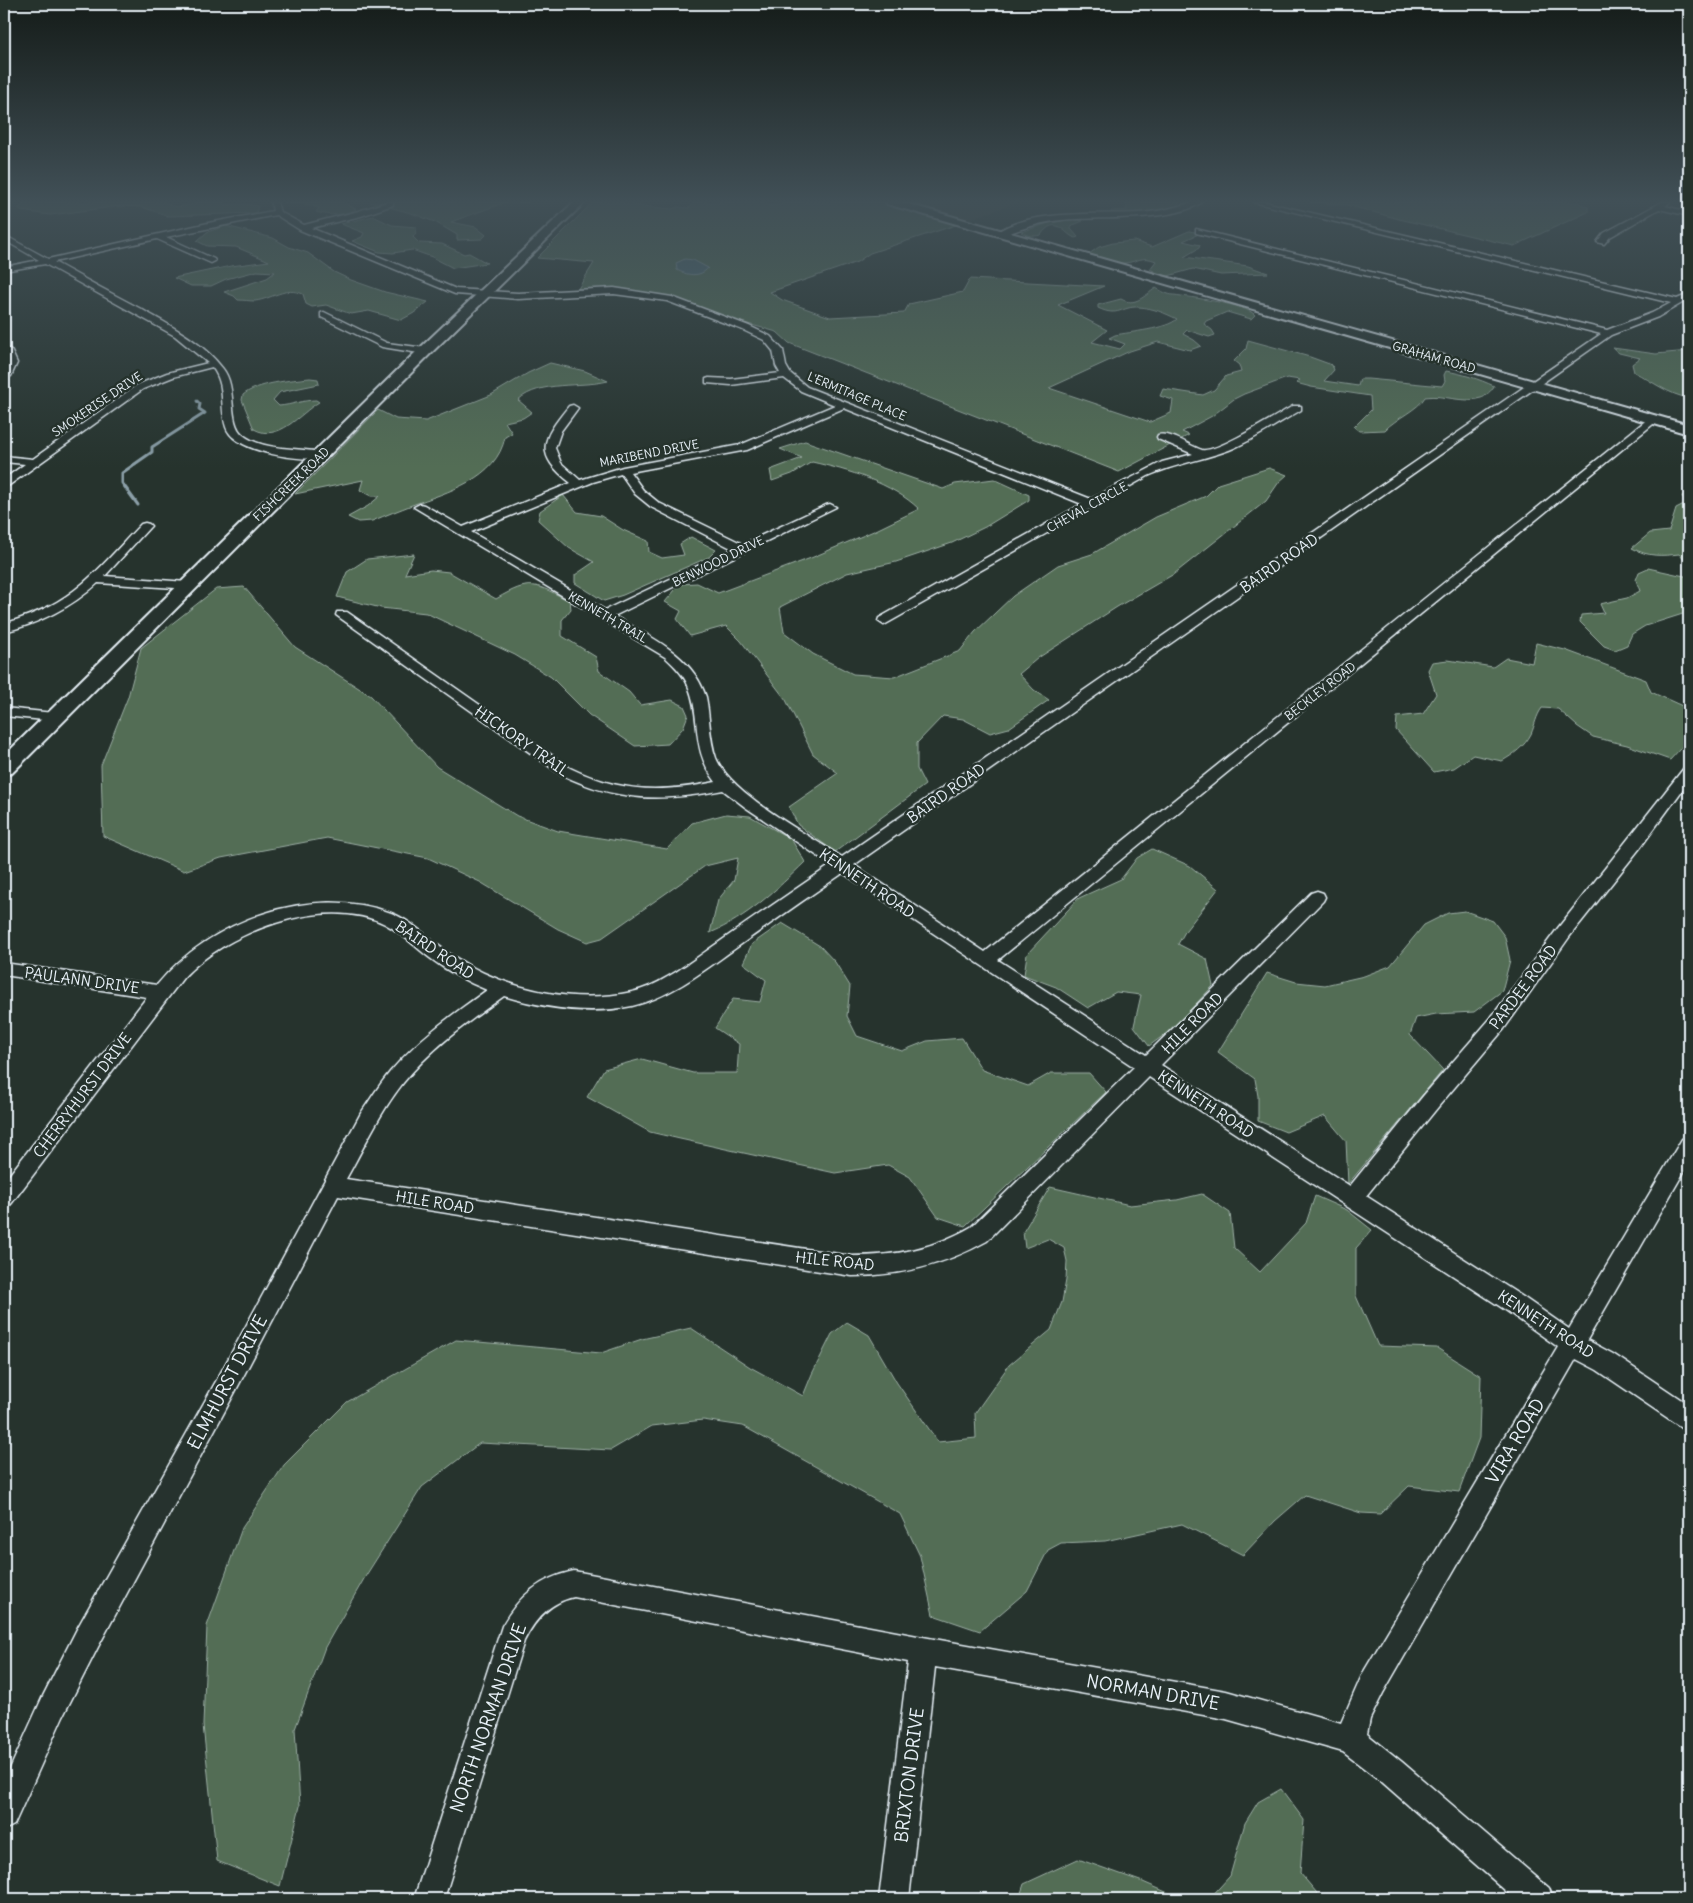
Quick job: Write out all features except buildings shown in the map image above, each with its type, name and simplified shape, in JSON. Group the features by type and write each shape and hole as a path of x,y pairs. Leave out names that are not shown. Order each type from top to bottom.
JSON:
{"main road":[{"name":"FISHCREEK ROAD","path":"4,768 489,291"},
{"name":"GRAHAM ROAD","path":"1199,291 1689,430"}],"street":[{"path":"98,291 182,338 214,364 229,391 230,428 234,433 249,443 265,448 321,455"},
{"name":"L'ERMITAGE PLACE","path":"455,291 537,296 614,291 664,297 746,328 766,338 778,350 781,366 786,375 804,389 1092,504"},
{"path":"1439,291 1608,333"},
{"path":"1648,291 1684,299"},
{"name":"BAIRD ROAD","path":"161,992 184,965 206,949 232,934 284,915 317,910 342,909 372,913 392,921 406,929 444,959 472,976 502,988 525,994 580,1002 632,998 652,992 699,965 1535,386 1608,333 1655,314 1684,299"},
{"path":"324,316 385,345 425,352"},
{"path":"4,349 12,356 13,360 11,369 4,377"},
{"name":"SMOKERISE DRIVE","path":"4,484 141,387 170,375 214,364"},
{"path":"709,381 739,382 786,375"},
{"name":"MARIBEND DRIVE","path":"462,532 579,484 623,470 703,457 743,448 843,406"},
{"path":"573,408 554,432 550,441 549,452 560,470 579,484"},
{"name":"CHEVAL CIRCLE","path":"884,621 1158,467 1226,448 1297,408"},
{"name":"BECKLEY ROAD","path":"986,961 1654,420"},
{"path":"1162,437 1206,455"},
{"path":"4,460 35,462"},
{"path":"623,470 638,492 655,505 742,549"},
{"name":"KENNETH TRAIL","path":"420,507 670,654 686,670 696,688 700,699 702,728 708,754 712,766 727,784"},
{"name":"BENWOOD DRIVE","path":"605,616 830,507"},
{"path":"4,628 48,612 72,598 95,579 145,526"},
{"path":"95,579 187,586"},
{"name":"HICKORY TRAIL","path":"342,615 565,772 583,781 612,791 648,795 692,792 727,784"},
{"path":"4,712 54,718"},
{"name":"PARDEE ROAD","path":"1352,1199 1431,1101 1497,1024 1564,932 1689,771"},
{"name":"KENNETH ROAD","path":"727,784 750,804 841,866 1515,1304 1573,1345 1605,1362 1689,1419"},
{"name":"HILE ROAD","path":"333,1186 852,1266 900,1264 948,1251 979,1234 1317,897"},
{"name":"PAULANN DRIVE","path":"4,969 161,992"},
{"name":"ELMHURST DRIVE","path":"4,1815 53,1706 88,1637 368,1120 396,1078 444,1030 502,988"},
{"name":"CHERRYHURST DRIVE","path":"4,1198 161,992"},
{"name":"VIRA ROAD","path":"1351,1740 1357,1716 1373,1683 1689,1145"},
{"name":"NORTH NORMAN DRIVE","path":"429,1899 512,1636 520,1619 532,1604 552,1589 574,1584 712,1609"},
{"name":"NORMAN DRIVE","path":"712,1609 923,1651 1226,1705 1307,1726 1351,1740 1392,1772 1538,1899"},
{"name":"BRIXTON DRIVE","path":"894,1899 923,1651"}],"green space":[{"path":"228,291 382,291 428,302 401,320 369,311 351,314 326,305 312,307 306,304 303,294 290,291 255,301 238,300 224,292"},
{"path":"773,291 770,292 782,300 830,317 904,313 909,304 964,291 1092,291 1058,305 1107,330 1092,342 1120,349 1125,344 1109,338 1115,335 1157,328 1177,319 1159,311 1139,307 1111,312 1098,308 1098,305 1121,299 1131,302 1152,291 1160,291 1229,304 1250,311 1255,315 1251,319 1227,312 1206,321 1204,324 1215,335 1209,337 1187,330 1183,334 1201,346 1190,350 1158,342 1130,351 1049,388 1150,422 1171,413 1173,400 1160,396 1163,389 1203,395 1214,390 1226,376 1241,372 1239,365 1234,361 1246,349 1248,340 1332,365 1334,370 1324,381 1358,386 1360,379 1368,379 1442,386 1445,381 1444,375 1446,371 1471,377 1494,386 1484,396 1474,400 1425,397 1422,402 1385,430 1359,431 1354,427 1371,410 1370,396 1311,387 1296,383 1300,380 1287,378 1234,399 1212,416 1182,432 1189,435 1119,472 789,343 777,332 704,312 658,296 576,292"},
{"path":"1613,348 1656,354 1689,351 1689,398 1668,391 1634,372 1632,364 1640,358 1619,353"},
{"path":"550,363 585,371 608,381 549,387 527,394 518,400 532,412 523,418 505,422 512,433 505,437 500,451 492,464 469,482 372,521 358,522 348,517 368,506 380,496 372,496 360,490 363,480 295,494 378,410 396,419 426,421 491,395 528,373"},
{"path":"310,378 318,379 319,384 280,392 273,400 279,406 311,400 319,402 280,430 263,432 254,429 242,400 243,395 265,385"},
{"path":"805,441 943,489 955,484 994,479 1029,495 1029,500 985,527 952,543 896,562 847,573 780,607 784,632 813,654 853,674 894,677 960,651 975,632 1013,596 1058,565 1092,554 1156,517 1206,496 1218,484 1269,468 1287,475 1279,482 1266,501 1174,574 1117,607 1038,658 1019,674 1034,690 1049,700 1009,728 990,733 963,719 943,716 917,743 917,769 925,785 835,852 798,825 789,807 838,773 813,754 786,700 741,641 726,626 690,636 677,619 681,611 665,602 680,584 697,583 718,593 811,558 919,509 883,485 840,469 812,462 792,474 772,481 770,470 802,458 780,449"},
{"path":"1689,491 1689,565 1679,554 1655,555 1632,548 1650,533 1669,531 1676,509 1686,504 1682,496"},
{"path":"563,495 577,512 601,516 623,530 648,541 649,552 662,558 684,555 680,544 691,537 716,550 709,557 623,595 604,601 575,583 575,575 594,562 569,548 538,520 540,511"},
{"path":"414,554 405,574 431,570 449,572 496,599 518,588 533,586 541,587 570,601 571,609 562,620 562,636 596,657 599,671 629,692 640,705 672,700 684,706 688,715 683,728 668,744 635,746 589,715 551,677 515,655 426,613 381,608 337,597 347,572 367,559"},
{"path":"1648,568 1689,577 1689,612 1645,626 1632,634 1627,645 1615,650 1604,646 1580,622 1581,615 1604,613 1600,604 1627,598 1640,591 1636,580 1639,572"},
{"path":"244,587 295,647 371,696 437,767 517,816 558,831 667,849 692,823 726,814 750,816 791,839 805,862 749,911 724,927 710,933 718,900 734,880 738,858 705,866 602,938 587,942 558,929 480,882 428,858 327,838 221,858 184,871 103,836 101,765 128,697 141,648 216,589"},
{"path":"1536,643 1565,650 1646,680 1651,692 1689,709 1689,739 1670,760 1627,745 1593,737 1558,709 1542,708 1528,738 1518,750 1506,759 1502,761 1473,755 1454,768 1434,772 1396,730 1397,717 1423,714 1436,694 1428,670 1432,662 1448,660 1493,667 1506,658 1532,663"},
{"path":"1152,849 1190,866 1218,889 1186,930 1178,944 1207,959 1213,986 1171,1030 1149,1046 1134,1026 1141,995 1116,992 1088,1008 1056,987 1024,975 1027,954 1079,898 1121,879 1137,858"},
{"path":"1465,911 1493,921 1505,937 1510,960 1502,991 1474,1012 1436,1014 1416,1018 1410,1035 1443,1070 1348,1184 1346,1141 1325,1116 1286,1132 1258,1121 1258,1096 1255,1079 1218,1052 1267,973 1296,982 1325,985 1364,976 1390,966 1424,925 1448,913"},
{"path":"782,923 820,946 835,962 850,986 847,1016 857,1036 902,1051 927,1041 962,1038 982,1070 1028,1086 1051,1073 1089,1073 1106,1092 965,1226 938,1217 910,1177 888,1165 835,1173 680,1139 650,1132 587,1097 604,1069 642,1059 693,1073 737,1073 739,1044 715,1028 733,999 760,1002 766,980 743,963 752,944"},
{"path":"1050,1187 1130,1205 1177,1200 1202,1194 1230,1213 1234,1248 1260,1272 1306,1223 1315,1196 1347,1210 1372,1230 1356,1248 1356,1296 1378,1346 1437,1348 1481,1376 1479,1438 1459,1492 1409,1486 1380,1514 1361,1513 1305,1495 1275,1521 1243,1555 1182,1524 1105,1541 1061,1543 1048,1550 1027,1591 980,1631 933,1615 920,1556 900,1514 743,1426 703,1420 652,1426 611,1450 480,1443 422,1487 365,1577 325,1647 295,1729 300,1806 280,1886 217,1861 203,1725 207,1626 242,1528 284,1465 347,1402 456,1340 601,1353 642,1339 691,1328 750,1367 803,1396 832,1334 847,1322 869,1335 897,1383 938,1442 976,1438 975,1413 1009,1365 1051,1330 1062,1302 1067,1261 1064,1248 1048,1239 1025,1248 1023,1232"},
{"path":"1281,1789 1304,1820 1300,1873 1322,1899 1209,1899 1230,1876 1245,1823 1258,1802"},
{"path":"1078,1859 1143,1882 1182,1899 1019,1899 1024,1884"}],"waterway":[{"path":"138,505 122,483 122,473 152,452 152,447 205,413 199,409 200,404 197,401"}]}
